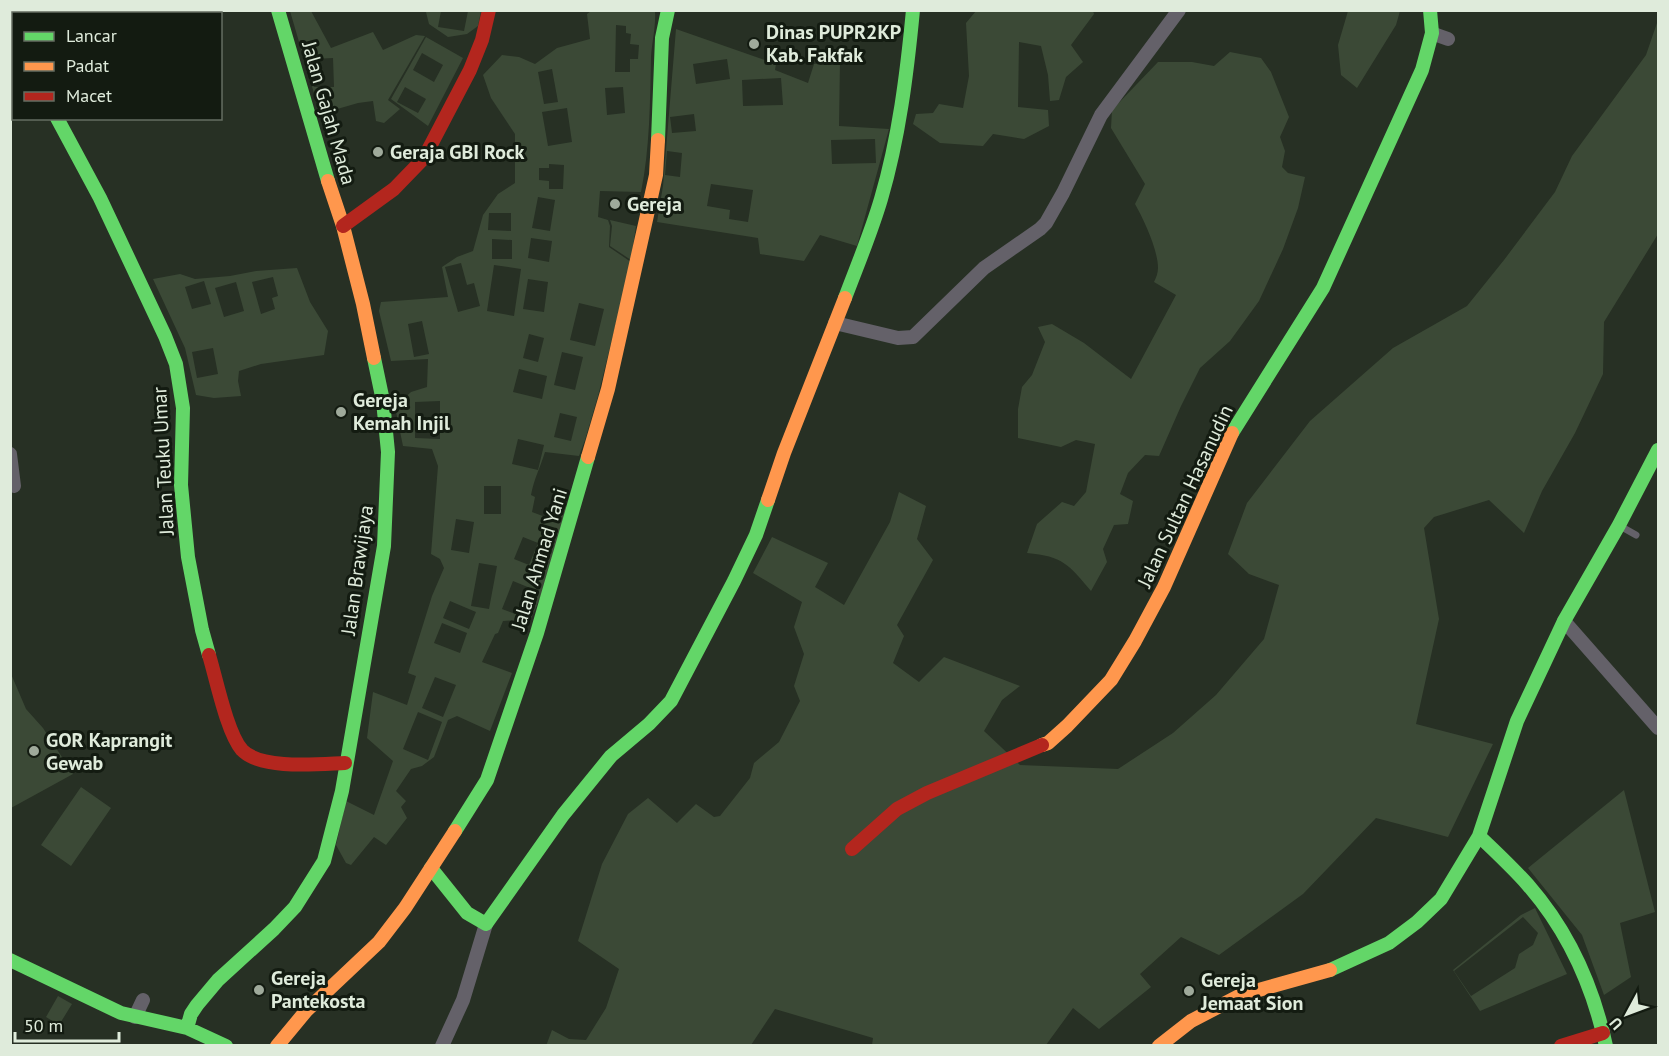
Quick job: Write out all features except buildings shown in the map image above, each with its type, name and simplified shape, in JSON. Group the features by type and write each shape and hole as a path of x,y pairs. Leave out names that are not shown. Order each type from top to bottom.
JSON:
{"main road":[{"name":"Jalan Gajah Mada","path":"278,10 343,226"},
{"path":"343,226 395,187 421,162 457,97 474,60 484,34 489,10"},
{"name":"Jalan Ahmad Yani","path":"277,1046 306,1011 379,942 405,908 481,791 490,770 537,633 599,423 645,229 656,175 662,38 668,10"},
{"path":"431,868 467,913 486,924 563,815 611,756 649,724 671,701 679,687 756,535 784,453 836,323 881,200 892,156 913,10"},
{"name":"Jalan Sultan Hasanudin","path":"852,849 897,809 927,792 1048,743 1111,680 1164,587 1234,429 1323,288 1422,70 1434,34 1430,10"},
{"name":"Jalan Teuku Umar","path":"58,120 104,207 176,364 183,408 181,485 188,557 204,639 233,736 240,747 256,758 295,763 345,763"},
{"name":"Jalan Brawijaya","path":"187,1028 193,1010 204,996 274,929 310,886 324,861 342,791 384,546 388,452 381,390 363,304 343,226"},
{"path":"1159,1046 1191,1021 1242,995 1324,973 1389,943 1417,922 1441,899 1479,836 1517,721 1564,621 1659,450"},
{"path":"1479,836 1533,890 1573,947 1587,981 1604,1039 1562,1046"},
{"path":"10,960 108,1007 135,1017 187,1028 226,1046"}],"street":[{"path":"836,323 898,338 913,337 984,268 1046,223 1101,115 1179,10"},
{"path":"1434,34 1448,39"},
{"path":"10,454 14,486"},
{"path":"1564,621 1659,728"},
{"path":"442,1046 463,1000 486,924"},
{"path":"135,1017 143,1000"}],"lane":[{"path":"1619,525 1636,535"}],"green space":[{"path":"290,11 311,11 331,48 373,32 383,50 416,35 425,36 388,100 400,109 384,123 376,121 373,101 320,114","holes":["333,58 334,87 314,87 313,59"]},
{"path":"441,11 438,27 464,31 468,11 481,11 478,26 467,34 448,37 429,24 426,12"},
{"path":"591,11 655,11 655,22 651,57 648,142 641,192 600,191 598,217 608,220 609,247 631,262 598,396 579,456 545,452 531,495 535,497 532,512 548,518 554,516 556,508 562,504 568,508 546,584 531,619 503,621 482,662 512,673 490,731 457,716 448,720 434,757 422,766 411,769 396,791 406,801 401,807 407,818 386,845 374,837 351,865 346,863 336,845 346,801 374,815 393,761 367,738 373,692 407,705 416,676 408,673 432,596 444,568 440,559 431,554 438,466 432,449 403,446 395,407 411,392 427,387 428,359 391,361 379,311 381,302 448,297 442,267 457,257 473,251 483,215 498,194 515,183 515,134 491,98 483,75 502,55 519,57 535,64 557,48 590,39 587,14","holes":["616,25 626,26 626,33 631,34 630,44 639,45 638,59 630,59 630,72 615,72","552,69 558,102 544,104 538,72","623,87 625,113 607,115 605,88","567,108 572,142 548,146 542,112","549,164 564,165 563,189 549,189 549,181 539,180 539,168 549,168","538,197 555,200 550,231 532,228","489,213 511,213 511,231 488,230","531,238 552,241 549,262 528,258","492,239 512,240 512,259 492,259","461,263 467,285 474,283 480,306 458,312 445,267","494,265 521,269 514,316 487,311","528,279 548,282 544,312 523,309","579,303 604,309 595,346 570,340","422,321 429,354 414,357 408,324","529,334 544,338 538,362 523,358","562,352 583,357 575,390 554,385","519,369 547,376 542,399 513,392","440,401 440,439 415,438 415,402","560,413 577,417 571,441 554,437","518,439 544,445 538,470 512,464","484,486 501,486 501,514 484,514","456,519 474,522 469,553 451,550","523,537 538,543 529,565 514,559","479,563 497,566 489,609 471,606","513,581 535,590 523,617 502,609","450,601 476,612 469,629 443,618","442,623 467,633 460,653 434,643","435,677 456,685 443,717 422,708","418,712 442,722 428,760 403,749"]},
{"path":"976,11 1093,11 1094,14 1071,45 1083,62 1066,77 1059,100 1050,101 1048,75 1041,46 1019,42 1018,107 1048,110 1049,126 1024,139 993,134 983,146 940,143 913,124 916,114 933,113 939,104 963,108 969,76 966,23"},
{"path":"1348,11 1400,11 1396,25 1357,88 1341,75 1338,45"},
{"path":"1658,20 1658,234 1604,322 1603,374 1575,433 1542,491 1524,533 1489,500 1434,517 1424,528 1439,619 1416,724 1493,744 1448,837 1376,818 1303,894 1219,955 1181,937 1140,974 1151,987 1099,1029 1073,1008 1046,1045 872,1045 873,1038 775,1009 751,1045 546,1046 552,1030 569,1039 586,1040 606,1008 619,969 578,941 602,864 628,814 648,798 677,823 696,804 714,817 720,816 750,778 754,763 779,742 800,701 794,686 804,654 794,627 802,602 753,573 772,537 828,563 815,587 844,605 890,522 899,492 926,506 917,539 933,560 897,625 904,636 893,663 919,682 944,657 1020,686 1002,700 984,731 1020,765 1118,769 1173,733 1216,695 1264,639 1279,585 1249,574 1228,554 1247,503 1310,421 1393,348 1467,306 1555,192 1572,156 1646,55"},
{"path":"676,29 776,64 775,70 808,83 814,64 840,61 839,126 889,129 857,246 820,235 804,261 760,254 758,238 657,222 663,186","holes":["727,59 730,79 696,84 693,64","781,78 783,105 743,106 742,80","694,114 696,131 672,133 670,117","875,139 876,163 832,164 831,140","667,151 682,153 680,177 665,175","711,184 753,190 748,222 729,219 730,210 707,206"]},
{"path":"426,37 463,58 428,126 391,99","holes":["422,53 443,65 434,82 413,70","405,87 426,99 418,113 397,102"]},
{"path":"1230,52 1261,58 1271,72 1289,117 1280,137 1285,151 1282,167 1288,173 1305,177 1298,208 1283,249 1259,301 1230,341 1200,368 1159,456 1145,455 1128,473 1120,494 1133,501 1128,524 1114,525 1103,549 1107,562 1091,591 1064,563 1039,554 1027,553 1037,524 1062,502 1074,506 1086,492 1095,444 1076,440 1061,447 1018,438 1018,409 1022,387 1032,375 1045,342 1038,327 1052,324 1084,343 1131,379 1176,295 1154,282 1158,270 1156,253 1135,204 1145,184 1111,128 1112,110 1158,62 1192,62 1214,66"},
{"path":"610,220 636,226 631,260 610,246 612,226"},
{"path":"297,268 310,302 328,331 324,355 261,364 239,371 241,396 214,398 196,395 185,348 153,279 180,274 195,279","holes":["273,277 278,296 272,298 275,309 261,314 252,282","204,281 211,304 192,309 185,287","236,282 244,311 224,317 215,288","213,348 218,374 197,378 192,352"]},
{"name":"GOR Kaprangit Gewab","path":"11,674 26,709 43,728 73,774 11,808"},
{"path":"81,787 111,808 71,866 41,845"},
{"path":"1624,790 1655,912 1620,923 1631,977 1604,995 1582,935 1528,868"},
{"path":"1535,908 1567,974 1480,1011 1453,970 1521,915","holes":["1523,917 1538,933 1533,945 1519,954 1515,968 1471,996 1454,971"]},
{"path":"58,996 72,1004 59,1025 46,1017"}],"traffic: fast":[{"path":"278,10 328,181"},
{"path":"658,140 662,38 668,10"},
{"path":"845,298 873,224 893,153 902,105 913,10"},
{"path":"1232,433 1323,288 1422,70 1432,33 1430,10"},
{"path":"58,120 100,198 176,364 183,408 181,485 188,557 209,655"},
{"path":"187,1028 191,1014 197,1005 218,980 295,907 324,861 342,791 384,546 388,452 383,401 374,358"},
{"path":"1330,970 1389,943 1417,922 1441,899 1479,836 1517,721 1564,621 1619,525 1658,450"},
{"path":"455,831 487,780 537,633 588,457"},
{"path":"431,868 467,913 486,924 563,815 611,756 649,724 671,701 734,581 756,535 768,500"},
{"path":"1479,836 1528,885 1556,922 1578,961 1594,1002 1606,1046"},
{"path":"10,960 121,1013 187,1028 226,1046"}],"traffic: slow":[{"path":"588,457 608,389 656,175 658,140"},
{"path":"328,181 343,226 374,358"},
{"path":"768,500 845,298"},
{"path":"1042,745 1048,743 1067,726 1111,680 1135,641 1164,587 1232,433"},
{"path":"277,1046 306,1011 379,942 405,908 455,831"},
{"path":"1159,1046 1191,1021 1241,995 1330,970"}],"traffic: jam":[{"path":"343,226 394,189 424,158 470,70 482,40 489,10"},
{"path":"209,655 227,719 242,750 262,761 276,763 306,765 345,763"},
{"path":"852,849 897,809 927,793 1042,745"},
{"path":"1561,1046 1603,1033"}],"place":[{"name":"Dinas PUPR2KP Kab. Fakfak","path":"754,44"},
{"name":"Geraja GBI Rock","path":"378,152"},
{"name":"Gereja","path":"615,204"},
{"name":"Gereja Kemah Injil","path":"341,412"},
{"name":"GOR Kaprangit Gewab","path":"34,751"},
{"name":"Gereja Pantekosta","path":"259,990"},
{"name":"Gereja Jemaat Sion","path":"1189,991"}]}
